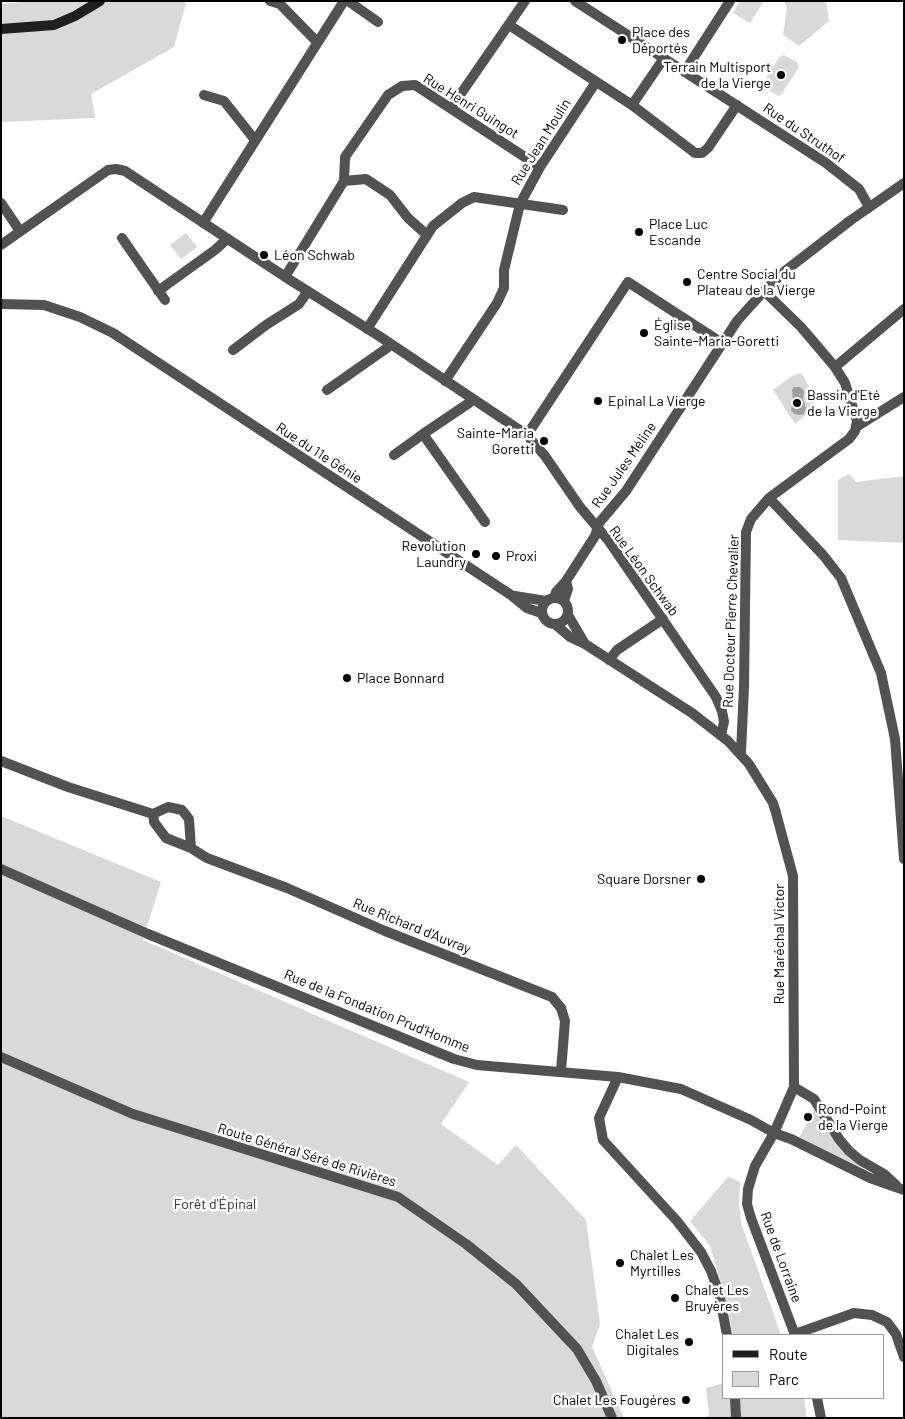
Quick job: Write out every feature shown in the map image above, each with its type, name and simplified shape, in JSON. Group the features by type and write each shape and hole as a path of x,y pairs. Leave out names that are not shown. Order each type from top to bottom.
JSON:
{"street":[{"path":"1,29 54,25 75,16 100,1"},
{"path":"270,1 280,4 318,42"},
{"path":"203,223 346,1 378,22"},
{"path":"450,108 525,1"},
{"name":"Rue du Struthof","path":"575,1 826,163 859,189 869,207"},
{"path":"685,71 730,1"},
{"path":"509,25 632,105 695,153 702,153 708,148 737,105"},
{"path":"632,105 664,58"},
{"name":"Rue Jean Moulin","path":"445,381 504,288 504,270 520,204 540,166 596,82"},
{"name":"Rue Henri Guingot","path":"285,277 344,181 345,157 388,95 402,86 415,85 540,166"},
{"path":"204,94 224,101 255,140"},
{"name":"Rue Léon Schwab","path":"1,245 108,170 125,171 527,435 545,456 580,507 608,540 716,697 724,722 721,735"},
{"path":"344,181 366,179 390,195 408,218 427,235"},
{"name":"Rue Jules Méline","path":"550,599 566,581 595,536 599,523 626,491 737,321 785,271 869,207 904,183"},
{"path":"367,329 433,226 462,203 474,197 563,210"},
{"path":"1,203 20,231"},
{"path":"122,238 165,300"},
{"path":"158,291 228,239"},
{"path":"527,435 628,282 722,343"},
{"path":"233,350 266,325 300,304 308,291"},
{"path":"764,291 801,327 835,367 845,383 850,396 858,421 856,426"},
{"name":"Rue du 11e Génie","path":"1,304 44,305 80,317 113,333 511,595 527,608 541,613"},
{"path":"835,367 904,309"},
{"path":"327,390 390,344"},
{"name":"Rue Docteur Pierre Chevalier","path":"741,752 744,687 746,532 751,519 769,498 842,444 855,431 856,426 904,396"},
{"path":"394,455 472,399"},
{"path":"423,434 485,522"},
{"path":"769,498 823,554 842,578 881,673 895,739 904,859"},
{"name":"Rue Jules Méline","path":"564,601 568,590 566,581"},
{"name":"Rue du 11e Génie","path":"511,595 550,599"},
{"path":"568,615 565,620 556,625 546,622 541,613 543,604 550,599 564,601 567,606 568,615 585,644"},
{"path":"609,660 617,650 663,619"},
{"name":"Rue Maréchal Victor","path":"556,625 570,637 585,644 721,735 741,752 773,804 793,876 794,1087 774,1133"},
{"path":"1,761 68,787 153,814 168,807 182,810 189,820 191,848"},
{"name":"Rue Richard d'Auvray","path":"153,814 154,822 166,838 191,848 207,858 287,888 385,931 552,997 561,1008 565,1021 561,1072"},
{"name":"Rue de la Fondation Prud'Homme","path":"1,869 148,934 454,1059 477,1065 618,1077 681,1088 870,1178 902,1190"},
{"name":"Route Général Séré de Rivières","path":"1,1057 133,1114 398,1197 466,1244 516,1284 577,1349 596,1381 612,1418"},
{"path":"618,1077 599,1118 603,1140 677,1221 701,1252 719,1293 728,1334"},
{"path":"794,1087 814,1099 839,1139 849,1151 884,1174 902,1190"},
{"name":"Rue de Lorraine","path":"774,1133 755,1166 748,1189 747,1204 795,1334"},
{"path":"798,1334 854,1314 872,1315 887,1322 896,1334 904,1356"},
{"path":"734,1399 736,1418"},
{"path":"817,1399 820,1418"}],"green space":[{"path":"33,1 185,1 186,3 174,47 91,94 95,118 1,122 1,4"},
{"path":"740,1 764,1 750,23 733,13"},
{"path":"784,1 826,1 829,21 799,46 783,35 787,8"},
{"name":"Terrain Multisport de la Vierge","path":"784,55 797,62 799,67 781,95 778,96 764,87 763,83 780,56"},
{"path":"186,233 197,247 181,259 170,245"},
{"name":"Bassin d'Eté de la Vierge","path":"801,373 815,396 812,410 795,424 773,390 792,376"},
{"path":"849,474 856,482 904,476 904,543 838,540 838,480"},
{"name":"Forêt d'Épinal","path":"1,816 161,882 143,940 469,1082 441,1124 498,1165 516,1145 586,1220 600,1324 592,1347 624,1418 1,1418"},
{"path":"815,1108 827,1131 866,1170 799,1138"},
{"path":"728,1177 740,1182 739,1204 741,1223 781,1334 733,1334 724,1292 710,1246 690,1221"},
{"path":"722,1384 722,1399 804,1399 807,1418 704,1418 709,1415 706,1388"}],"shaded area":[{"path":"794,387 800,387 804,391 803,398 806,409 804,414 794,414 791,410 793,401 792,390"}],"place":[{"name":"Place des Déportés","path":"622,40"},
{"name":"Terrain Multisport de la Vierge","path":"781,75"},
{"name":"Place Luc Escande","path":"639,232"},
{"name":"Léon Schwab","path":"264,255"},
{"name":"Centre Social du Plateau de la Vierge","path":"687,282"},
{"name":"Église Sainte-Maria-Goretti","path":"644,333"},
{"name":"Epinal La Vierge","path":"598,401"},
{"name":"Bassin d'Eté de la Vierge","path":"797,403"},
{"name":"Sainte-Maria Goretti","path":"544,441"},
{"name":"Revolution Laundry","path":"476,554"},
{"name":"Proxi","path":"496,556"},
{"name":"Place Bonnard","path":"347,678"},
{"name":"Square Dorsner","path":"701,879"},
{"name":"Rond-Point de la Vierge","path":"808,1117"},
{"name":"Chalet Les Myrtilles","path":"620,1263"},
{"name":"Chalet Les Bruyères","path":"675,1298"},
{"name":"Chalet Les Digitales","path":"689,1342"},
{"name":"Chalet Les Fougéres","path":"686,1400"}]}
